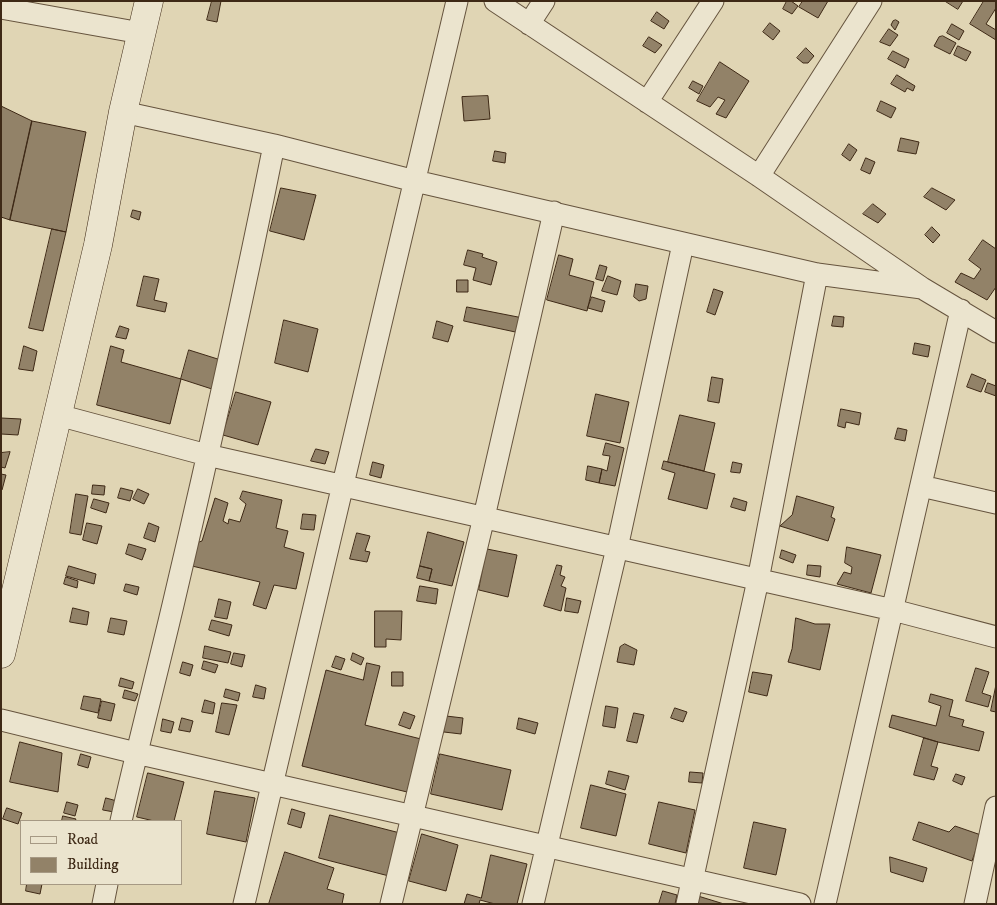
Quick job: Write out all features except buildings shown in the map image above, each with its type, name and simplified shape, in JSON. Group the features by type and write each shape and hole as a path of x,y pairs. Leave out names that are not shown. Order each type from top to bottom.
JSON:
{"street":[{"path":"1,654 98,244 123,112 149,1"},
{"path":"244,904 457,1"},
{"path":"495,1 759,176 922,288 996,332"},
{"path":"529,24 544,1"},
{"path":"646,102 713,1"},
{"path":"759,176 871,1"},
{"path":"1,8 141,33"},
{"path":"123,112 274,145 415,181 817,274 922,288"},
{"path":"121,820 173,605 242,303 274,145"},
{"path":"392,904 554,212"},
{"path":"533,904 617,548 683,244"},
{"path":"687,904 758,580 817,274"},
{"path":"825,904 961,310"},
{"path":"58,415 207,455 893,610 996,637"},
{"path":"921,486 996,503"},
{"path":"1,720 136,753 800,904"},
{"path":"975,904 996,807"},
{"path":"103,904 107,885"}]}
